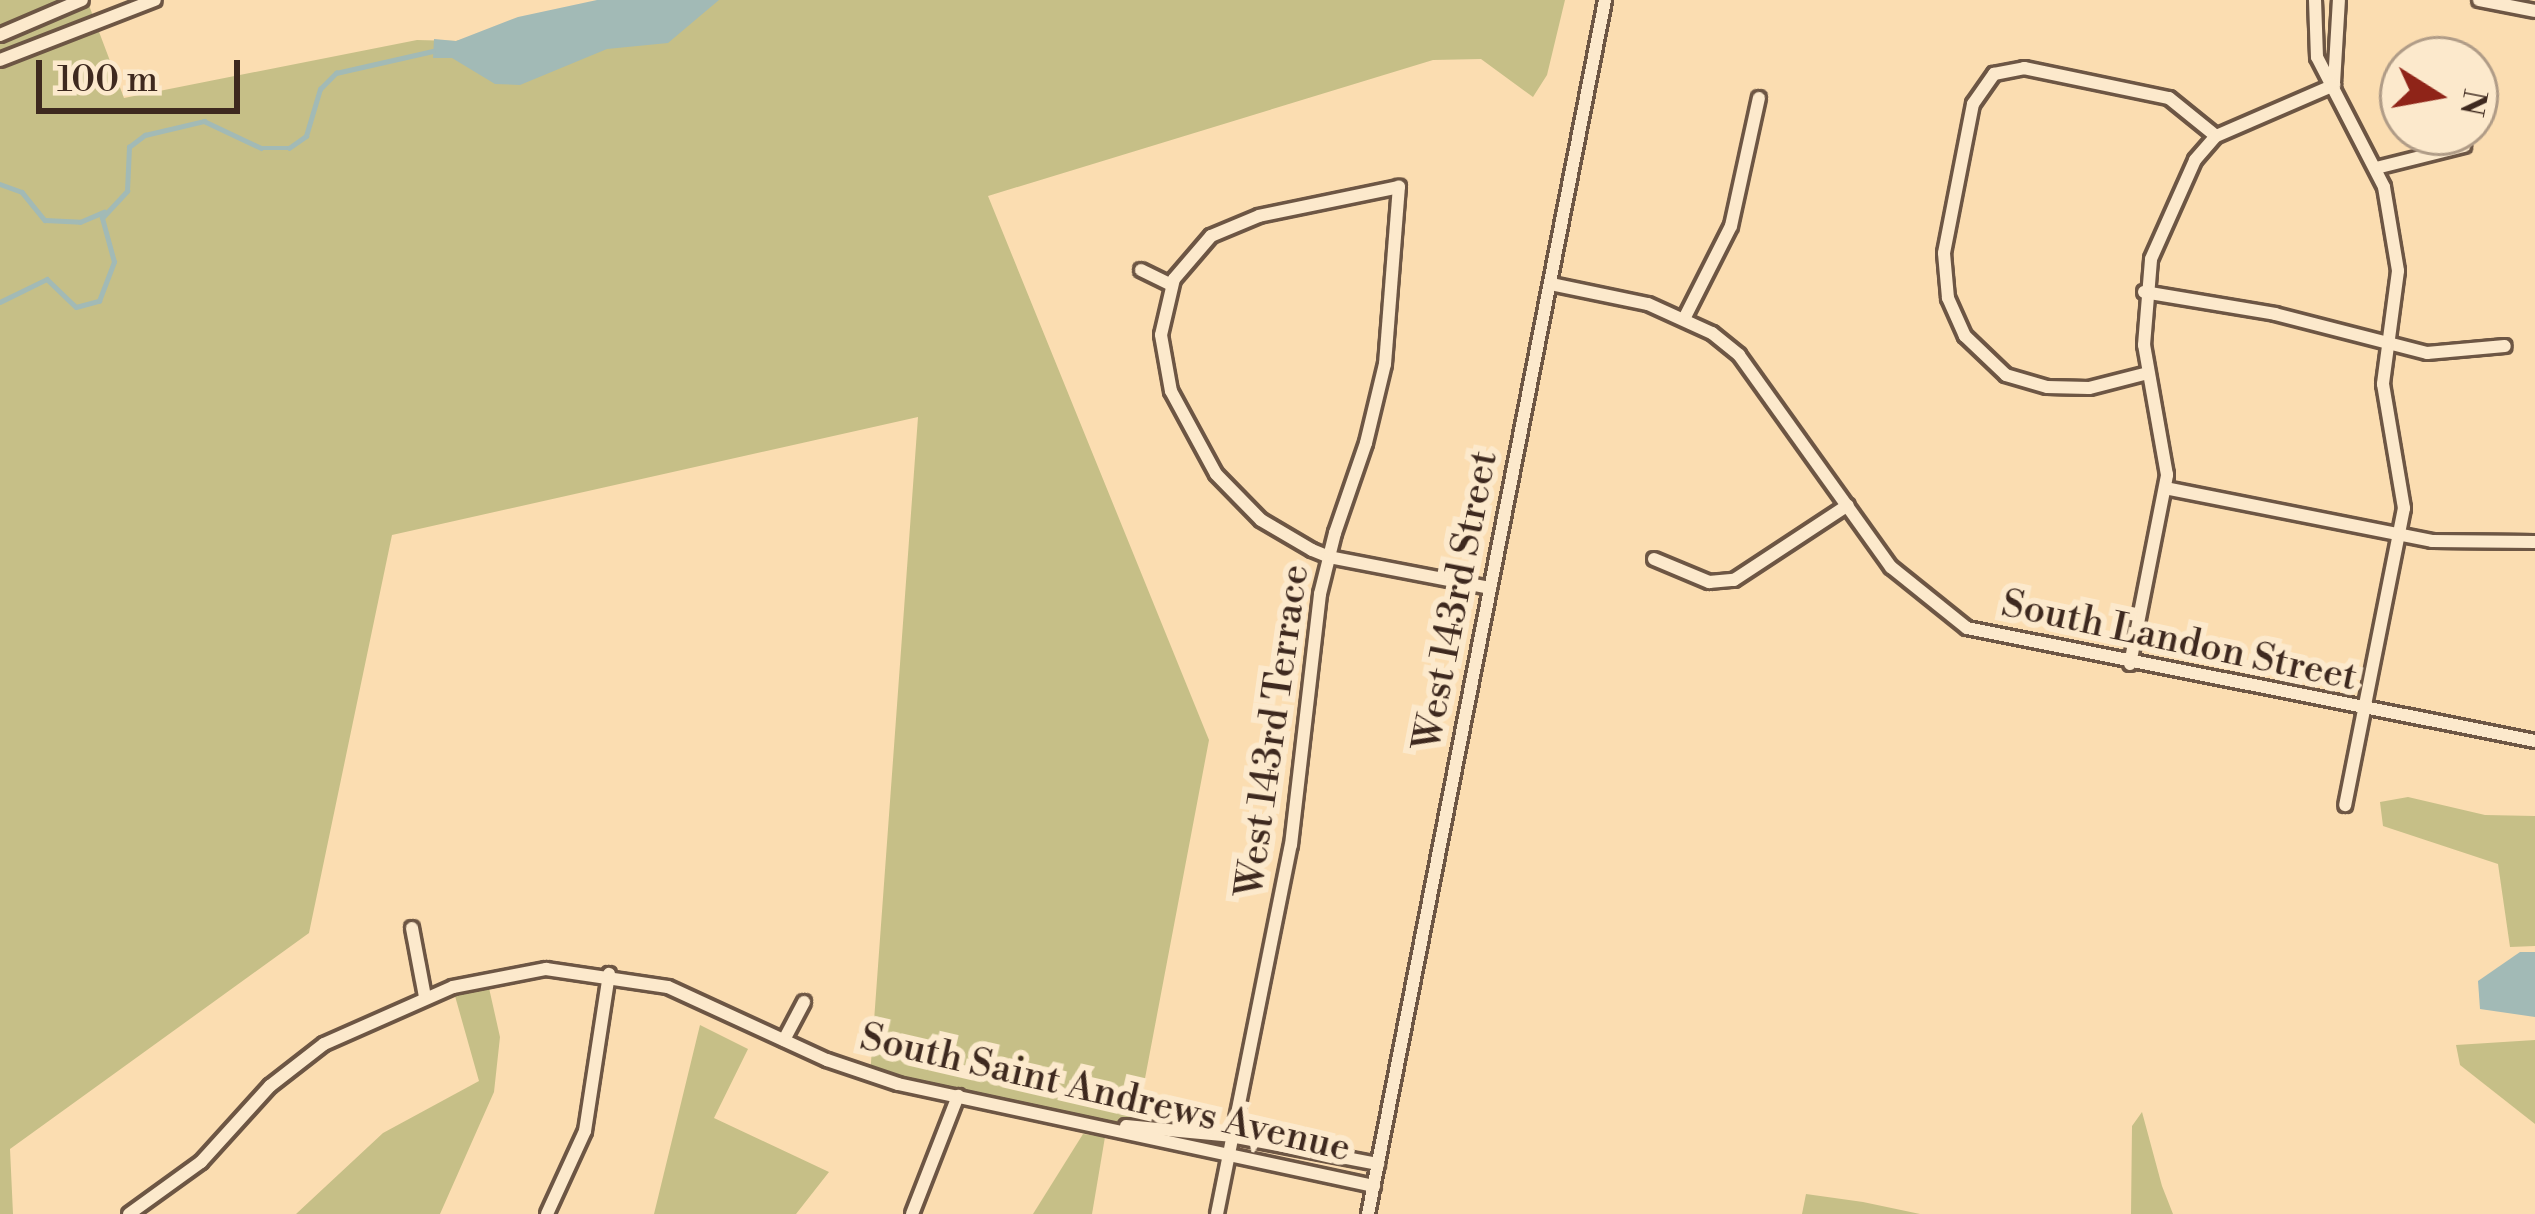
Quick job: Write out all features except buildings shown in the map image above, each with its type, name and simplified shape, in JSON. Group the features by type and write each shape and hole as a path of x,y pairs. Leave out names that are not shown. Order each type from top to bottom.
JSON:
{"street":[{"path":"0,35 82,0"},
{"path":"0,60 155,0"},
{"name":"West 143rd Street","path":"1368,1214 1605,0"},
{"path":"2315,0 2317,57 2376,168 2397,254 2385,406 2405,484 2345,805"},
{"path":"2334,85 2339,0"},
{"path":"2479,0 2535,11"},
{"path":"2148,373 2089,388 2047,387 2006,375 1965,336 1948,298 1944,253 1973,104 1994,74 2024,68 2169,98 2216,136"},
{"path":"2130,664 2165,488 2167,453 2148,373 2144,292 2164,222 2216,136 2334,85"},
{"path":"1685,316 1731,226 1759,98"},
{"path":"2376,168 2424,156"},
{"name":"West 143rd Terrace","path":"1172,285 1185,261 1226,228 1399,188 1385,364 1329,557 1288,862 1217,1214"},
{"path":"1141,270 1172,285 1161,352 1196,444 1261,520 1329,557 1490,588"},
{"name":"South Landon Street","path":"1551,284 1685,316 1738,355 1914,592 1966,628 2535,742"},
{"path":"2144,292 2275,314 2387,347 2427,353 2505,346"},
{"path":"2165,488 2399,535 2535,542"},
{"path":"1654,559 1709,582 1734,580 1848,505"},
{"path":"412,928 425,998"},
{"name":"South Saint Andrews Avenue","path":"129,1214 201,1162 303,1057 425,998 523,971 609,974 694,995 870,1076 1106,1126 1228,1159 1374,1186"},
{"path":"547,1214 585,1131 609,974"},
{"path":"784,1040 804,1002"},
{"path":"912,1214 958,1096"},
{"path":"1106,1126 1231,1136 1378,1164"}],"shaded area":[{"path":"0,0 87,0 124,98 417,40 456,41 616,0 1565,0 1547,75 1533,97 1481,59 1433,60 988,196 1209,740 1136,1126 870,1076 918,417 392,535 309,933 10,1149 13,1214 0,1214"},
{"path":"2408,797 2485,815 2535,816 2535,946 2510,947 2498,864 2383,826 2380,802"},
{"path":"489,988 500,1037 494,1092 440,1214 296,1214 383,1133 479,1081 455,996"},
{"path":"700,1025 748,1049 714,1118 829,1172 796,1214 654,1214"},
{"path":"2535,1040 2535,1124 2460,1065 2456,1045"},
{"path":"2142,1112 2173,1214 2131,1214 2132,1126"},
{"path":"1083,1134 1105,1137 1092,1214 1033,1214"},
{"path":"1806,1194 1863,1202 1920,1214 1802,1214"}],"water":[{"path":"597,0 719,0 668,43 607,49 520,85 495,84 452,58 433,58 434,39 456,41 518,17"},
{"path":"2520,952 2535,952 2535,1017 2480,1009 2478,981"}],"waterway":[{"path":"0,302 47,279 76,307 99,301 114,262 102,218 127,191 129,147 145,135 204,121 261,148 289,148 306,136 320,89 336,73 433,51"},
{"path":"0,184 22,192 45,220 80,222 104,212"}]}
